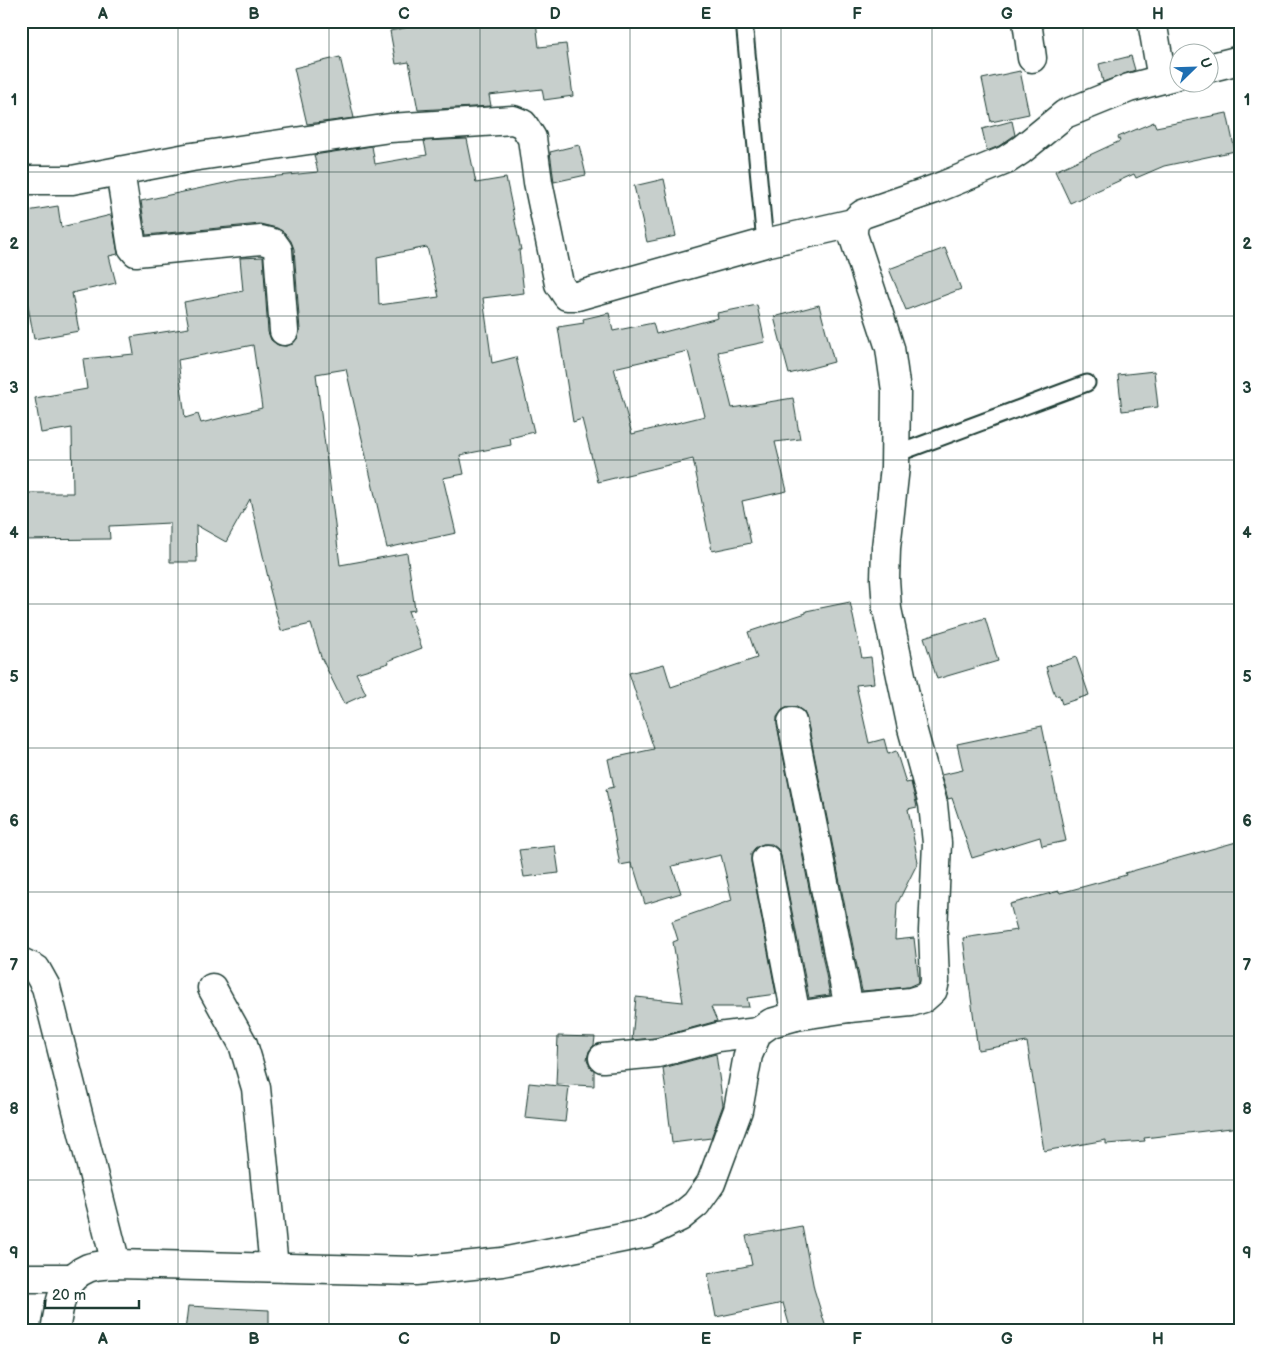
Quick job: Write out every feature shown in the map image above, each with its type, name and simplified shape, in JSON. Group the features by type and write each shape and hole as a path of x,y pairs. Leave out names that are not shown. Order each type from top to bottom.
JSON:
{"street":[{"path":"1027,21 1032,58"},
{"path":"1152,21 1168,71"},
{"path":"1218,66 1240,60"},
{"path":"603,1058 658,1053 718,1037 758,1032 771,1023 796,1016 849,1008 911,1002 924,998 933,990 935,981 932,930 937,843 933,804 912,728 887,609 885,579 895,453 896,391 890,348 852,235 853,224 863,214 935,189 1006,160 1065,114 1129,88 1168,78"},
{"path":"21,180 72,180 192,158 390,128 513,120 523,124 532,138 538,182 559,284 567,296 586,294 765,243 853,224"},
{"path":"120,171 132,247 136,252 261,240 273,243 278,250 284,330"},
{"path":"792,722 849,1008"},
{"path":"766,859 796,1016"},
{"path":"21,962 36,970 46,987 116,1264"},
{"path":"212,988 243,1044 256,1088 274,1267"},
{"path":"21,1278 72,1278 90,1268 116,1264 415,1271 502,1262 647,1232 680,1217 696,1204 711,1183 738,1110 748,1055 758,1032"},
{"path":"56,1331 61,1297 72,1278"}],"lane":[{"path":"744,21 765,243"},
{"path":"895,453 916,447 1087,383"}],"building":[{"path":"438,21 536,21 539,47 566,44 573,96 544,100 542,89 489,95 491,106 418,110 409,62 396,64 390,31"},
{"path":"1131,56 1135,70 1103,82 1099,64"},
{"path":"340,57 354,118 307,124 294,68"},
{"path":"1020,71 1029,114 991,122 982,79"},
{"path":"1227,113 1235,151 1164,166 1136,178 1134,174 1070,203 1055,171 1120,141 1118,137 1154,122 1156,127"},
{"path":"1012,121 1015,135 999,146 987,151 982,129"},
{"path":"467,139 476,183 506,178 521,250 519,250 524,293 483,298 492,363 516,357 534,432 510,438 511,445 460,455 464,474 443,478 456,533 387,548 346,369 316,374 340,565 407,553 415,610 408,611 422,648 388,661 389,663 356,673 366,694 344,704 321,657 311,624 281,631 250,499 226,542 196,525 197,562 170,562 170,523 109,526 110,539 21,540 21,493 73,493 72,428 41,433 35,398 87,389 83,359 134,354 131,337 189,328 184,302 243,291 240,258 263,257 268,332 271,340 278,345 286,346 293,344 298,337 300,330 294,249 285,233 277,228 260,224 146,235 141,201 239,180 318,172 314,155 372,146 375,164 427,155 424,141","holes":["427,247 439,297 379,305 377,257","253,345 262,408 201,423 198,414 185,418 178,360"]},
{"path":"579,145 586,175 554,182 550,152"},
{"path":"664,179 676,236 647,242 634,186"},
{"path":"58,206 61,227 111,215 118,254 109,256 116,283 72,293 79,331 34,339 21,267 21,212"},
{"path":"945,248 961,289 906,310 889,269"},
{"path":"757,305 765,342 718,352 732,408 793,398 800,439 775,442 787,491 742,501 751,543 712,551 693,459 598,482 582,419 573,422 558,327 584,323 583,319 609,313 613,331 653,323 656,334 718,318 717,313","holes":["688,351 705,416 632,434 614,368"]},
{"path":"819,305 834,362 789,374 774,317"},
{"path":"1154,371 1158,407 1122,411 1118,375"},
{"path":"850,602 862,658 871,657 874,683 856,685 869,743 884,739 888,754 896,751 906,783 911,782 917,807 908,809 918,862 897,904 895,940 914,938 919,982 908,987 862,991 807,719 804,712 797,707 788,707 782,710 777,717 777,725 830,995 809,998 781,856 778,849 772,844 763,844 755,848 751,853 751,862 776,994 747,998 749,1007 711,1007 717,1021 655,1038 632,1040 636,997 683,1002 673,942 678,940 672,921 732,900 721,855 672,866 681,893 645,904 631,863 620,865 606,789 614,787 608,759 654,749 629,673 664,664 671,687 757,658 748,632 806,613 806,611"},
{"path":"985,618 998,661 937,679 924,637"},
{"path":"1076,657 1089,695 1062,704 1059,695 1055,696 1046,667"},
{"path":"1042,726 1066,841 1042,846 1040,837 972,858 952,798 948,799 941,775 963,770 957,744"},
{"path":"1240,841 1240,1127 1144,1138 1145,1141 1106,1144 1106,1140 1044,1151 1027,1042 978,1050 963,938 1017,930 1010,904 1126,875 1125,873"},
{"path":"555,846 559,873 524,877 519,850"},
{"path":"558,1036 595,1037 594,1045 589,1051 587,1059 590,1067 594,1070 594,1086 556,1084"},
{"path":"716,1054 723,1105 711,1138 672,1143 663,1068"},
{"path":"529,1083 569,1087 565,1122 525,1118"},
{"path":"802,1226 814,1289 827,1331 791,1331 783,1303 716,1317 708,1274 752,1265 746,1236"},
{"path":"188,1306 269,1310 269,1331 185,1331"}]}
